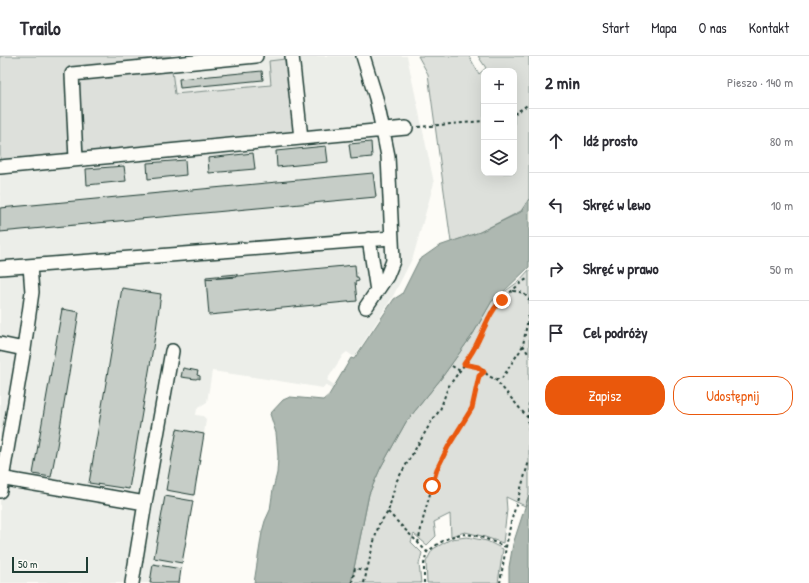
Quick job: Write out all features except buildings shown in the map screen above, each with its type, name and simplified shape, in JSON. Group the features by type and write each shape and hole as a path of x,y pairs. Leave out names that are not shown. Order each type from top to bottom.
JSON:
{"lane":[{"path":"76,159 72,74 256,56"},
{"path":"292,56 301,138"},
{"path":"363,56 376,98 388,156 393,261 387,276 366,307"},
{"path":"0,167 406,128"},
{"path":"0,268 391,238"},
{"path":"369,239 377,291"},
{"path":"30,266 32,292 1,482 145,503"},
{"path":"0,344 24,348"},
{"path":"132,583 172,351"}],"path":[{"path":"517,112 529,104"},
{"path":"406,128 481,121"},
{"path":"364,583 379,524 388,512 396,482 433,419 440,410 448,387 460,371 479,339 492,310 522,282 529,278"},
{"path":"512,291 522,292 529,300"},
{"path":"495,379 501,379 523,345 529,313"},
{"path":"523,345 529,355"},
{"path":"464,364 478,367 495,379 528,418"},
{"path":"452,366 460,371"},
{"path":"418,543 437,469 448,447 472,408 479,376 484,372"},
{"path":"529,403 529,432"},
{"path":"500,583 506,547 529,461"},
{"path":"388,512 427,552"},
{"path":"424,583 424,564 427,552 454,536 466,534 481,537 506,547"},
{"path":"352,583 355,568 367,571"}],"shaded area":[{"path":"0,56 171,56 171,60 70,69 72,155 0,164"},
{"path":"38,56 407,56 434,183 413,257 392,298 354,357 347,352 343,355 327,380 336,386 333,390 325,385 323,388 212,371 207,402 197,408 196,415 203,416 206,419 179,583 0,583 0,62"},
{"path":"418,56 469,56 479,74 481,72 481,176 517,176 517,68 486,68 478,56 529,56 529,199 521,211 480,232 451,242 428,74"},
{"path":"285,59 295,128 293,132 87,154 82,151 77,81 80,79 172,71 175,94 271,85 269,61"},
{"path":"529,199 529,267 492,301 473,334 440,380 406,422 381,467 369,494 351,583 254,583 262,532 270,510 277,473 278,457 276,433 270,414 283,400 290,397 323,400 329,395 351,358 354,359 394,299 402,294 419,260 439,246 480,232 521,212"},
{"path":"529,270 529,494 525,506 506,497 507,510 503,543 465,532 451,536 450,514 434,522 436,536 427,545 414,534 411,542 422,553 419,564 421,583 351,583 369,494 381,467 406,422 440,380 473,334 492,301 518,282"},
{"path":"529,495 529,583 509,583 509,567 513,544"},
{"path":"467,537 487,541 503,549 498,583 427,583 426,562 433,549 451,539"}],"route":[{"path":"432,486 437,469 448,447 472,408 479,376 484,372 478,367 464,364 479,339 492,310 502,300"}]}
